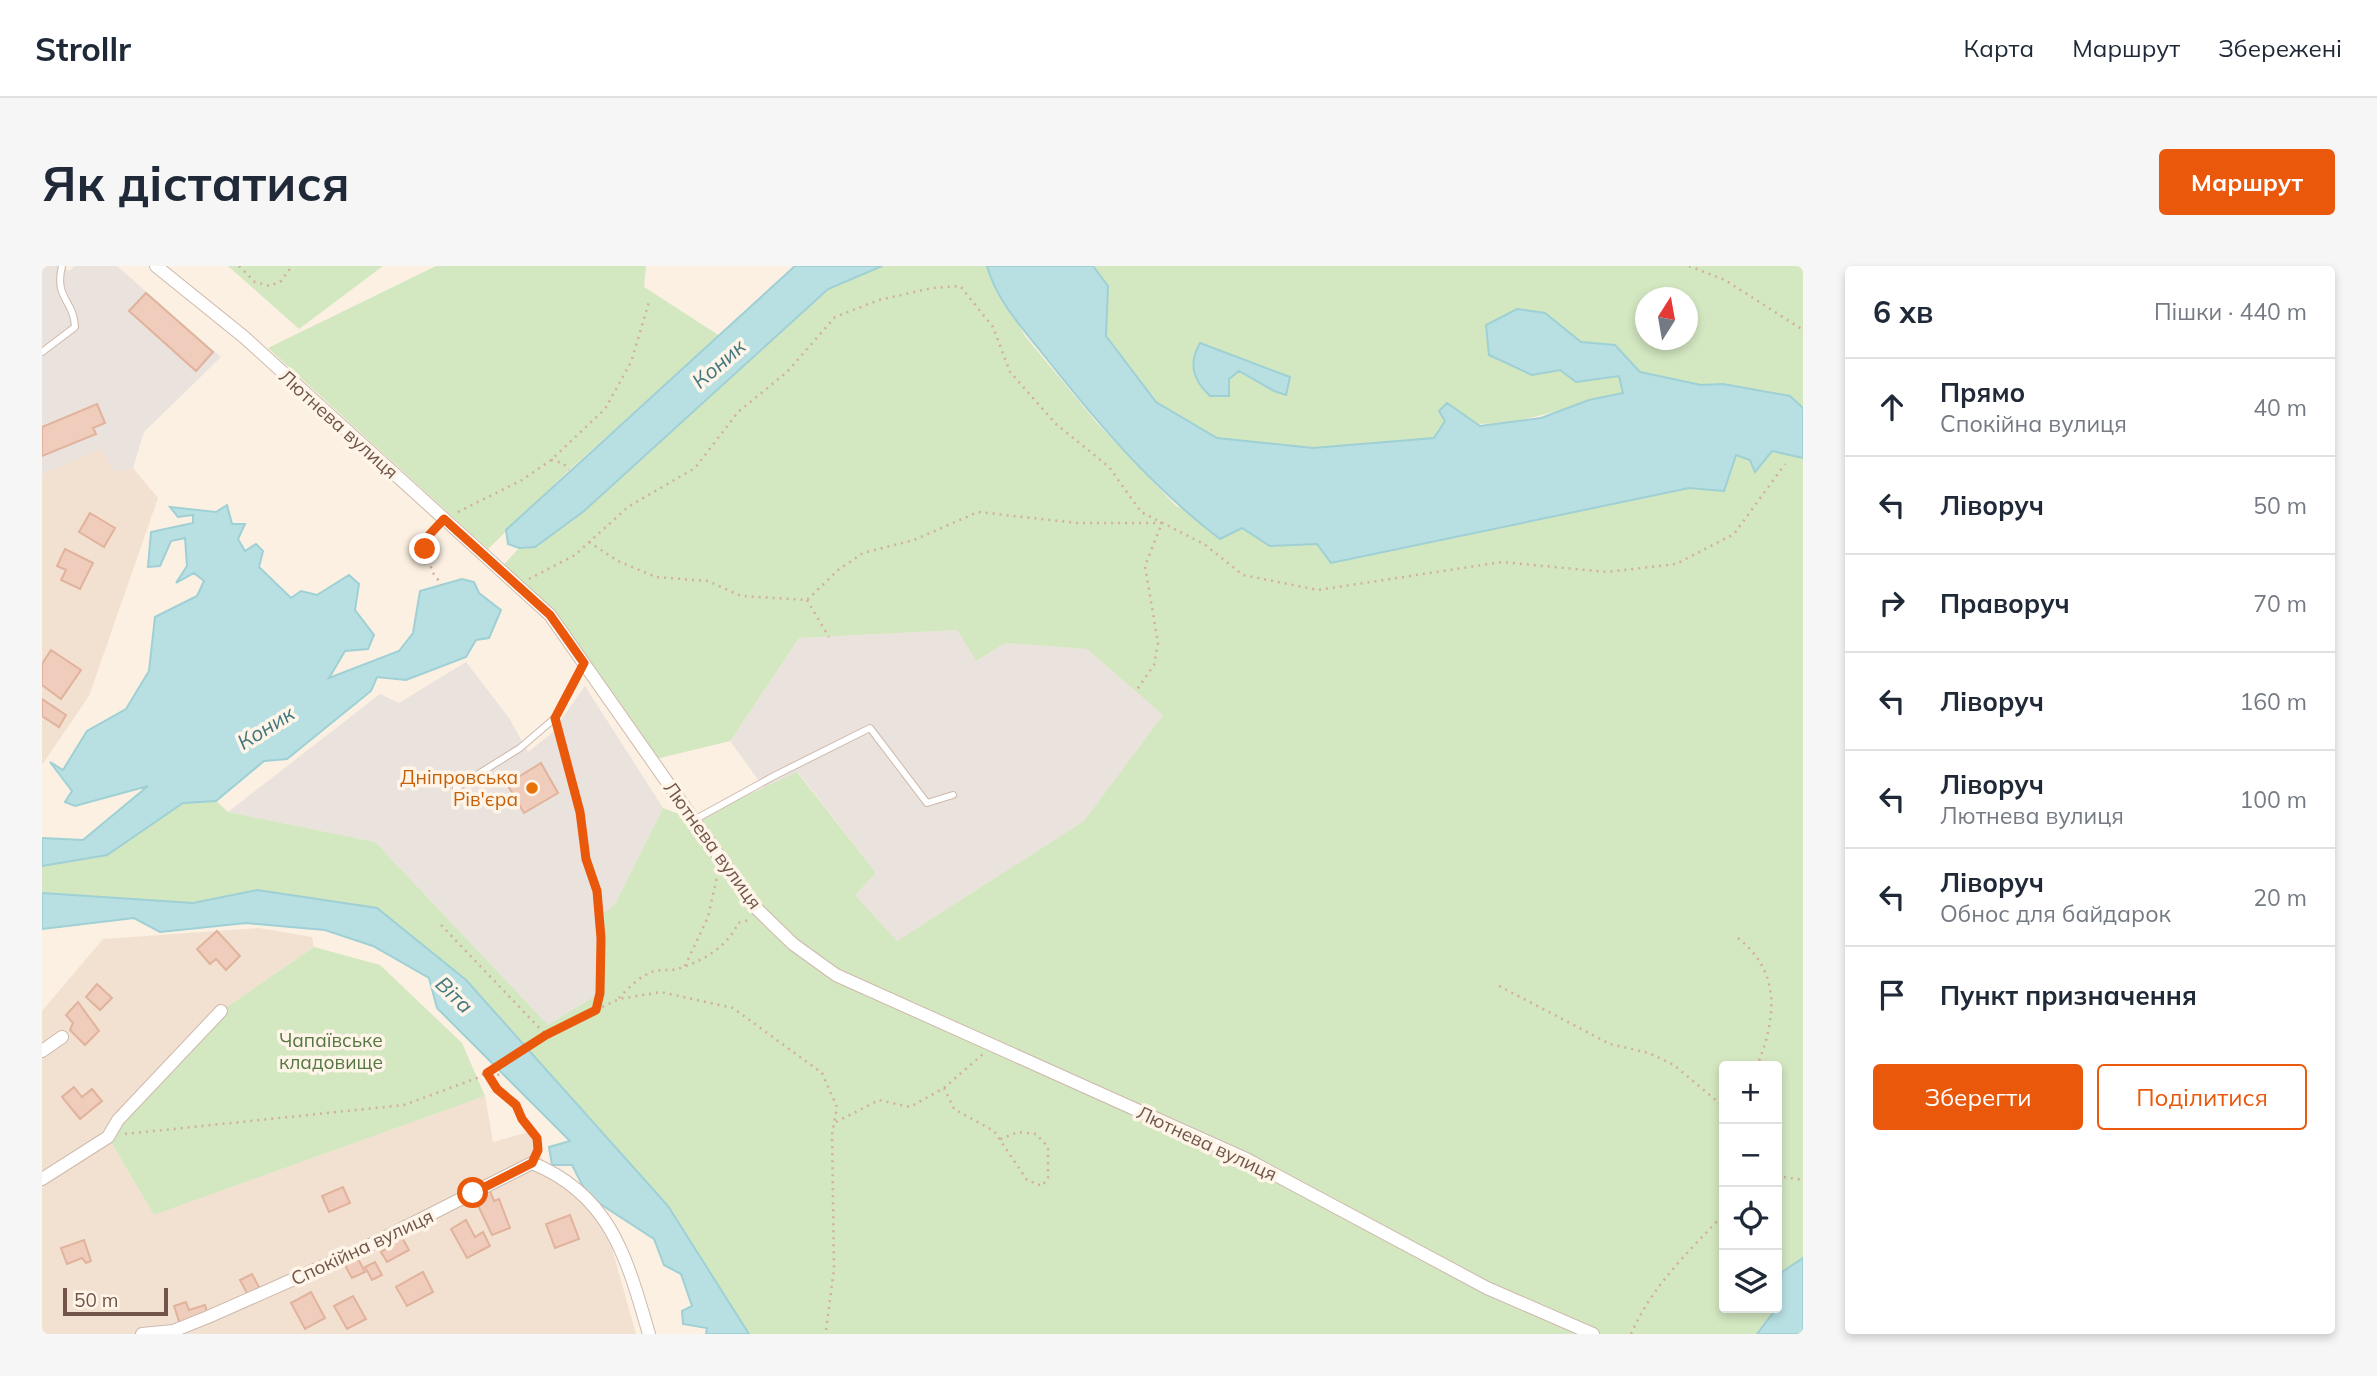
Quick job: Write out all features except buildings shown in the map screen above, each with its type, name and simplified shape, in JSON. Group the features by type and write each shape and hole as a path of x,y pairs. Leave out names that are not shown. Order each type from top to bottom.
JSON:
{"street":[{"name":"Лютнева вулиця","path":"156,266 244,337 550,615 754,905 793,944 836,975 1246,1159 1488,1288 1593,1334"},
{"path":"42,1179 108,1137 118,1120 221,1011"},
{"path":"42,1051 62,1037"},
{"path":"532,1163 553,1172 581,1194 612,1227 649,1334"},
{"name":"Спокійна вулиця","path":"142,1334 173,1331 208,1317 362,1249 532,1163"}],"lane":[{"path":"42,352 75,327 75,316 61,295 59,280 62,266"},
{"path":"456,788 520,748 555,718 584,663"},
{"path":"694,820 774,776 870,729 927,803 953,795"}],"path":[{"path":"239,266 255,282 270,286 281,281 292,266"},
{"path":"1689,266 1725,280 1803,330"},
{"path":"517,586 575,555 628,507 695,468 738,412 787,372 835,317 879,300 932,288 960,286 993,327 1010,372 1056,424 1109,467 1141,512 1204,544 1243,575 1318,590 1502,562 1607,572 1676,564 1734,534 1785,464"},
{"path":"442,584 433,573 425,549 430,534 444,519 522,480 551,460 606,409 631,362 649,302"},
{"path":"551,460 563,463 569,470"},
{"path":"589,542 618,561 656,577 708,581 741,596 807,600 838,570 863,553 914,540 978,512 1078,523 1162,523"},
{"path":"1136,691 1154,665 1157,643 1145,566 1162,523"},
{"path":"807,600 828,637"},
{"path":"555,718 580,812 586,859 597,891 600,916 600,993 596,1010"},
{"path":"685,966 708,917 721,858"},
{"path":"619,999 630,986 652,971 685,966 714,953 730,939 738,923 753,920 759,924 772,923"},
{"path":"442,925 546,1035"},
{"path":"1738,938 1756,953 1768,982 1773,1017 1759,1061"},
{"path":"1499,986 1610,1044 1649,1054 1674,1065 1719,1103"},
{"path":"108,1137 404,1105 487,1073 546,1035 619,999 661,992 733,1008 822,1073 837,1107 832,1134 834,1269 826,1330"},
{"path":"836,1122 879,1100 910,1107 967,1071 993,1044"},
{"path":"487,1073 497,1089 516,1105 522,1119 537,1138 538,1150 532,1163"},
{"path":"491,1079 502,1073"},
{"path":"944,1088 954,1109 994,1131 999,1140 1027,1180 1041,1186 1048,1178 1048,1147 1036,1134 1018,1132 999,1140"},
{"path":"1782,1177 1803,1180"},
{"path":"1631,1334 1641,1310 1679,1260 1719,1219"}],"shaded area":[{"path":"42,266 61,266 69,271 75,266 117,266 221,357 144,432 133,468 115,472 101,449 42,474"},
{"path":"101,449 115,471 133,468 158,498 89,696 42,765 42,474"},
{"path":"957,630 976,661 1005,643 1087,649 1163,715 1084,821 897,941 855,895 876,873 798,772 765,789 730,741 799,638"},
{"path":"466,662 509,718 528,752 551,734 585,686 663,808 615,904 600,917 600,993 548,1025 375,842 228,812 380,694 399,703"},
{"path":"259,928 312,937 314,947 221,1011 108,1137 154,1215 485,1096 493,1142 529,1132 553,1180 603,1216 636,1334 42,1334 42,1011 103,939"}],"green space":[{"path":"228,266 383,266 299,329"},
{"path":"436,266 646,266 644,287 720,336 569,470 488,549 268,348"},
{"path":"882,266 987,266 1025,336 1097,423 1176,506 1242,528 1270,546 1317,544 1690,488 1723,491 1736,455 1750,459 1772,451 1803,458 1803,1258 1782,1272 1782,1061 1719,1061 1719,1313 1773,1313 1757,1334 749,1334 668,1206 466,980 377,908 257,890 193,903 42,893 42,866 107,855 183,803 216,801 228,812 375,842 548,1025 600,993 600,916 615,904 663,808 694,820 797,772 876,873 855,895 897,941 1084,821 1163,715 1087,649 1005,643 976,661 957,630 799,638 730,741 652,760 550,615 500,569 519,548 535,547 584,511 828,289"},
{"path":"1093,266 1803,266 1803,408 1789,396 1723,384 1701,385 1640,372 1615,345 1581,342 1545,313 1532,375 1560,370 1576,382 1620,376 1623,393 1516,421 1471,424 1446,421 1434,438 1313,448 1217,438 1156,402 1106,335 1108,286"},
{"name":"Чапаївське кладовище","path":"314,947 380,965 462,1043 485,1096 154,1215 108,1137 221,1011"}],"water":[{"name":"Коник","path":"795,266 882,266 828,289 584,511 535,547 519,548 508,544 506,530"},
{"path":"987,266 1093,266 1108,286 1106,336 1156,402 1217,438 1313,448 1434,438 1445,421 1439,411 1447,403 1480,426 1541,418 1589,400 1623,393 1619,376 1576,382 1560,370 1532,375 1489,355 1486,325 1517,309 1545,313 1581,342 1615,345 1640,372 1701,385 1723,384 1790,396 1803,408 1803,458 1772,451 1755,472 1750,460 1736,455 1724,491 1689,488 1331,563 1317,544 1270,546 1242,528 1220,539 1172,499 1128,455 1087,408 1012,316"},
{"path":"1200,343 1290,377 1286,395 1239,371 1229,379 1229,396 1210,396 1194,371 1194,358"},
{"name":"Коник","path":"227,505 232,524 245,524 238,539 245,551 256,544 263,551 259,567 291,598 301,591 317,595 349,575 359,584 355,610 374,635 368,649 345,651 329,678 399,651 413,633 420,591 462,579 474,582 479,593 501,610 489,638 476,640 466,657 406,680 377,677 371,691 287,759 264,761 216,801 183,803 107,855 42,866 42,838 83,840 148,786 75,806 65,802 72,791 50,762 63,770 87,731 126,709 149,671 155,617 197,596 204,581 194,573 176,583 187,566 185,538 171,541 160,566 148,567 151,532 193,523 193,515 178,517 170,507 216,512"},
{"name":"Віта","path":"257,890 377,908 466,980 668,1206 749,1334 706,1334 707,1328 683,1324 682,1311 692,1306 681,1274 664,1265 654,1239 588,1196 572,1165 552,1165 549,1147 570,1141 437,1008 429,978 373,946 325,930 246,923 160,932 134,918 42,929 42,893 193,903"},
{"path":"1803,1258 1803,1334 1757,1334 1773,1313 1782,1313 1782,1272"}],"place":[{"name":"Дніпровська Рів'єра","path":"532,788"}],"route":[{"path":"425,549 430,534 444,519 550,615 584,663 555,718 580,812 586,859 597,891 601,938 600,993 596,1010 559,1031 546,1035 487,1073 497,1089 516,1105 522,1119 537,1138 538,1150 532,1163 473,1193"}]}
